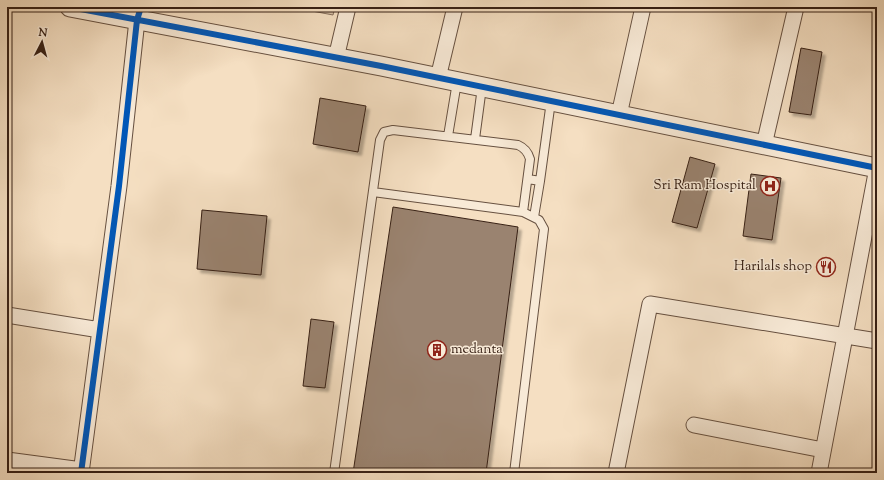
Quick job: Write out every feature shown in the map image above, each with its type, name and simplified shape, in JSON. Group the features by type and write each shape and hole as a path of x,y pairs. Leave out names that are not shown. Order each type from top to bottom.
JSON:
{"street":[{"path":"70,7 139,14 336,58 877,168 819,473"},
{"path":"336,58 348,7"},
{"path":"438,78 455,7"},
{"path":"619,115 643,7"},
{"path":"764,145 796,7"},
{"path":"7,460 81,471 119,186 139,14"},
{"path":"616,473 650,304 877,341"},
{"path":"7,315 100,330"},
{"path":"694,425 823,450"}],"lane":[{"path":"448,136 457,82"},
{"path":"475,139 482,87"},
{"path":"534,217 551,101"},
{"path":"334,473 380,140 384,132 393,130 475,139 518,145 524,148 530,159 523,212"},
{"path":"528,179 540,182"},
{"path":"373,192 523,212 539,220 544,229 514,473"}],"shaded area":[{"path":"291,7 335,7 333,15"}],"building":[{"path":"801,48 822,52 811,115 789,112"},
{"path":"320,98 366,106 358,152 313,144"},
{"path":"690,157 715,164 697,228 672,222"},
{"path":"751,174 781,178 772,240 743,236"},
{"name":"medanta","path":"393,207 518,227 486,473 353,473"},
{"path":"202,210 267,216 261,275 197,269"},
{"path":"311,319 334,322 325,388 303,386"}],"cycle path":[{"path":"70,7 381,66 877,168"},
{"path":"81,473 119,186 137,20 141,7"}],"place":[{"name":"Sri Ram Hospital","path":"770,186"},
{"name":"Harilals shop","path":"826,267"},
{"name":"medanta","path":"437,350"}]}
